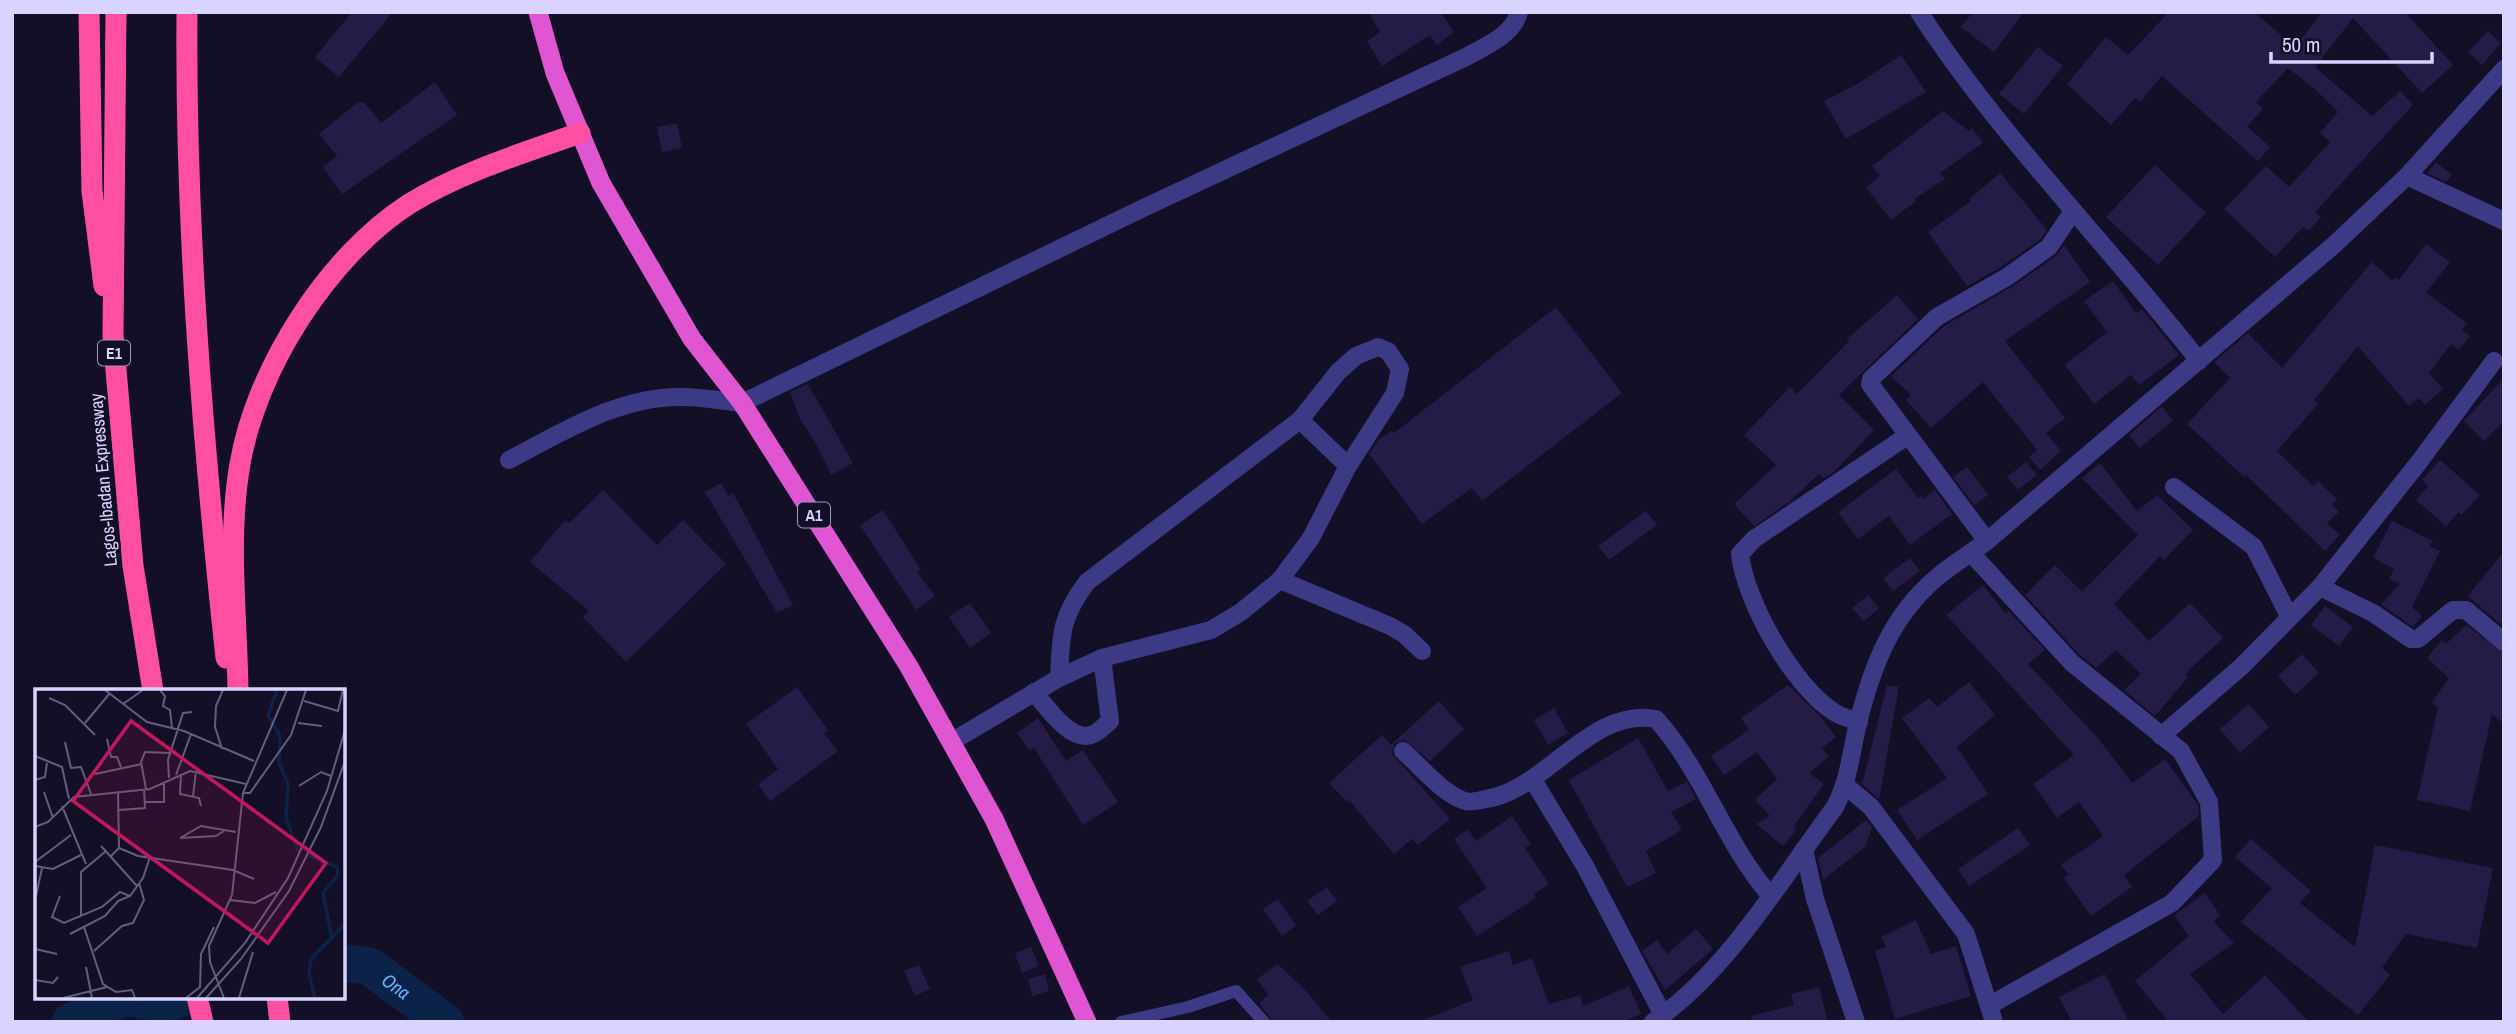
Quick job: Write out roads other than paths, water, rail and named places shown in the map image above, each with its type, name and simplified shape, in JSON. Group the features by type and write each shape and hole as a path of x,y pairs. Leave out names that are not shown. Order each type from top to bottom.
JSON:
{"highway":[{"path":"89,12 92,191 97,250 113,335"},
{"name":"Lagos-Ibadan Expressway","path":"116,12 113,335 133,566 153,689"},
{"path":"187,12 186,78 196,313 214,544 230,689"},
{"name":"A1","path":"538,12 555,73 601,183 692,339 742,403 908,665 994,819 1087,1022"},
{"path":"238,689 234,556 240,463 257,399 283,348 314,300 347,258 409,204 519,154 580,133"},
{"path":"197,999 203,1022"},
{"path":"277,999 280,1022"}],"street":[{"path":"509,460 598,414 641,401 681,397 742,403 1137,211 1468,56 1502,37 1518,19 1519,12"},
{"path":"1919,12 2015,145 2146,293 2199,361"},
{"path":"1533,780 1585,866 1658,1018 1678,1005 1708,976 1835,807 1846,786 1858,722 1878,654 1903,615 1934,579 1987,541 2335,244 2407,176 2504,69"},
{"path":"2407,176 2504,221"},
{"path":"1987,541 1876,395 1870,384 1871,379 1937,317 2007,277 2049,247 2073,211"},
{"path":"951,741 1059,678 1102,658 1211,630 1241,612 1280,580 1311,538 1348,466 1395,393 1401,369 1388,351 1378,347 1356,356 1338,372 1300,420 1254,452 1087,582 1070,605 1064,624 1059,678"},
{"path":"2161,736 2241,667 2320,587 2419,462 2494,361"},
{"path":"1300,420 1348,466"},
{"path":"1858,722 1834,713 1815,696 1782,656 1742,575 1740,554 1754,539 1908,436"},
{"path":"2174,487 2254,547 2289,616"},
{"path":"1846,786 1871,807 1966,934 1992,1014 2172,903 2213,860 2209,802 2181,751 2072,663 1971,554"},
{"path":"1280,580 1390,626 1404,634 1422,651"},
{"path":"2320,587 2373,613 2411,639 2418,639 2453,610 2466,610 2504,642"},
{"path":"1034,692 1064,726 1081,736 1090,736 1110,722 1102,658"},
{"path":"1403,751 1453,795 1468,802 1503,797 1533,780 1581,741 1611,726 1640,716 1656,719 1698,783 1748,870 1770,895"},
{"path":"1804,849 1815,899 1856,1022"}],"lane":[{"path":"1121,1022 1188,1007 1236,991 1264,1022"}],"waterway":[{"name":"Ona","path":"345,963 369,966 445,1022"},
{"name":"Ona","path":"71,1022 119,999"},
{"name":"Ona","path":"138,999 163,1004 179,999"}]}
